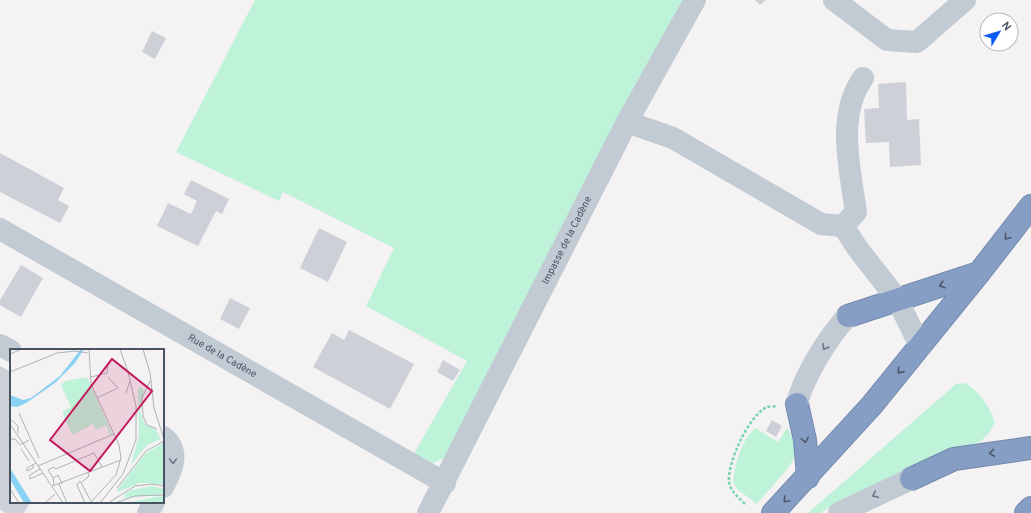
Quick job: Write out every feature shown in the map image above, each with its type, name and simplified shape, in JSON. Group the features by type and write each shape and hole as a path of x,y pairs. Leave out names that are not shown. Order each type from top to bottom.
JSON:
{"highway":[{"path":"773,513 808,477 872,405 1031,206"},
{"path":"848,316 979,273"},
{"path":"797,404 805,440 808,477"},
{"path":"911,479 954,459 1031,448"},
{"path":"1026,513 1031,508"}],"street":[{"name":"Impasse de la Cadène","path":"428,513 445,483 627,122 695,0"},
{"path":"834,0 887,40 917,42 965,0"},
{"path":"843,226 856,212 847,149 848,119 855,89 863,78"},
{"path":"627,122 673,138 821,224 843,226"},
{"path":"843,226 858,249 897,299 920,346"},
{"name":"Rue de la Cadène","path":"0,229 445,483"},
{"path":"797,404 800,390 836,328 848,316"},
{"path":"0,345 10,350"},
{"path":"164,438 173,452 173,471 164,485"},
{"path":"839,513 911,479"},
{"path":"148,513 153,503"}],"path":[{"path":"744,504 733,493 729,482 730,470 742,435 753,419 767,407 797,404"}],"green space":[{"path":"255,0 684,0 446,457 433,463 413,455 467,361 366,306 394,248 283,192 279,201 176,152"},
{"path":"965,383 983,400 990,410 995,422 989,433 980,442 949,450 833,505 821,513 808,513 956,384"},
{"path":"755,428 778,442 787,428 793,439 795,452 793,460 782,476 757,504 738,490 733,482 735,467 742,446"}],"building":[{"path":"755,0 766,0 760,5"},
{"path":"152,31 166,38 155,59 142,52"},
{"path":"906,82 907,120 919,119 921,165 890,167 889,142 866,143 864,109 879,108 878,84"},
{"path":"0,153 64,188 58,200 69,206 60,223 0,192"},
{"path":"191,180 229,199 222,214 216,211 198,246 157,226 168,203 191,214 197,201 184,194"},
{"path":"319,228 347,242 328,282 300,268"},
{"path":"21,265 43,278 21,317 0,305 0,300"},
{"path":"230,298 250,308 239,329 220,319"},
{"path":"349,330 414,364 390,409 313,367 332,333 344,340"},
{"path":"443,360 460,370 453,381 437,372"},
{"path":"0,366 10,371 10,503 29,503 24,513 6,513 0,510"},
{"path":"772,420 782,426 776,437 766,431"}]}
